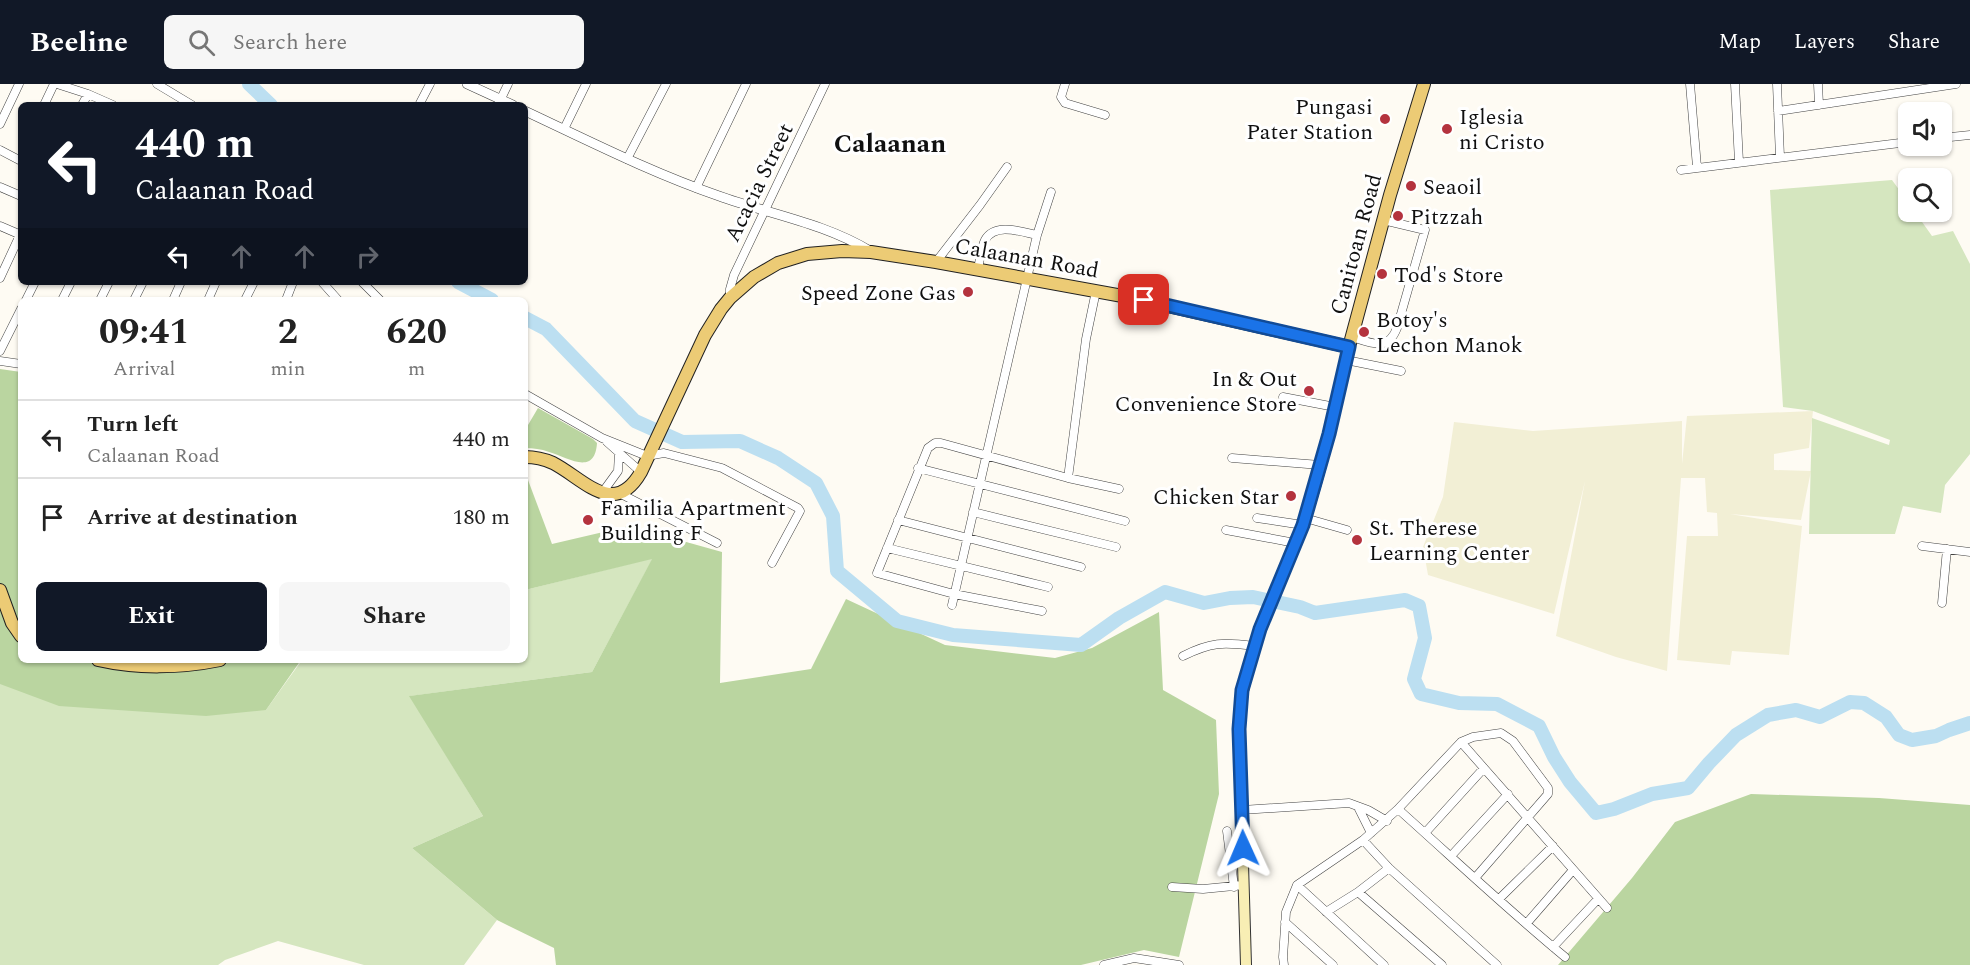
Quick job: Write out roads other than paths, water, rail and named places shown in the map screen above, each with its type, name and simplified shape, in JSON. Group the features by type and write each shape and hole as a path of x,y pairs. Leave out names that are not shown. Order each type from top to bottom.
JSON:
{"main road":[{"name":"Canitoan Road","path":"1350,342 1383,220 1424,84"},
{"name":"Calaanan Road","path":"641,472 705,335 730,298 754,277 792,258 823,252 871,252 978,269 1350,342"},
{"path":"1246,965 1239,886 1242,810 1240,712 1242,690 1266,612 1304,521 1350,342"},
{"path":"528,457 552,463 602,493 619,493 634,483 641,472"},
{"path":"0,590 12,623 18,632"},
{"path":"130,663 163,666 204,663"}],"street":[{"path":"0,124 19,84"},
{"path":"46,102 56,84 88,93 107,102"},
{"path":"157,84 187,102"},
{"path":"421,102 430,84"},
{"path":"467,84 499,102 508,84"},
{"path":"564,129 586,84"},
{"path":"627,159 666,84"},
{"path":"696,188 746,84"},
{"name":"Acacia Street","path":"730,298 734,275 825,84"},
{"path":"1065,84 1061,97 1065,103 1105,115"},
{"path":"1690,84 1697,167"},
{"path":"1736,84 1739,162"},
{"path":"1777,84 1780,157"},
{"path":"1818,84 1819,105"},
{"path":"1778,111 1956,84"},
{"path":"84,102 88,93"},
{"path":"528,112 627,159 696,188 845,238 871,252"},
{"path":"1952,137 1970,135"},
{"path":"1681,170 1898,143"},
{"path":"0,150 18,156"},
{"path":"936,262 986,198 1006,167"},
{"path":"0,187 18,195"},
{"path":"952,605 1036,235 1051,192"},
{"path":"1350,342 1380,344 1392,339 1425,230 1383,220"},
{"path":"0,226 18,234"},
{"path":"978,269 985,241 991,235 1005,229 1036,235"},
{"path":"0,278 18,241"},
{"path":"325,285 335,297"},
{"path":"365,285 377,297"},
{"path":"1068,478 1086,339 1096,291"},
{"path":"0,351 18,315"},
{"path":"1346,360 1401,371"},
{"path":"0,361 18,364"},
{"path":"528,396 602,438 641,472"},
{"path":"1283,397 1335,407"},
{"path":"602,438 650,452 664,453 722,468 798,508 800,511 772,563"},
{"path":"1042,611 954,594 878,574 918,468 928,448 935,443 1119,489"},
{"path":"602,493 618,471 620,453"},
{"path":"1232,458 1320,465"},
{"path":"918,468 1125,521"},
{"path":"619,493 717,543"},
{"path":"974,512 1116,548"},
{"path":"1257,518 1304,521 1347,530"},
{"path":"898,520 1081,567"},
{"path":"1226,530 1295,543"},
{"path":"1922,546 1970,552"},
{"path":"887,548 1048,587"},
{"path":"1942,603 1947,549"},
{"path":"1183,656 1210,644 1228,643 1254,646"},
{"path":"1284,965 1285,922 1289,902 1297,885 1363,840 1386,821 1461,742 1473,736 1501,733 1513,741 1549,791 1475,878"},
{"path":"1461,742 1607,908"},
{"path":"1425,833 1484,768"},
{"path":"1451,856 1508,794"},
{"path":"1242,810 1340,802 1368,810 1386,821"},
{"path":"1358,807 1371,833"},
{"path":"1398,809 1565,957"},
{"path":"1172,887 1189,889 1239,886 1227,831"},
{"path":"1363,840 1389,868 1497,965"},
{"path":"1499,899 1553,846"},
{"path":"1326,912 1358,892 1389,868"},
{"path":"1527,923 1573,870"},
{"path":"1297,885 1384,965"},
{"path":"1358,892 1442,965"},
{"path":"1553,947 1598,899"},
{"path":"1285,922 1333,965"},
{"path":"1104,965 1134,958 1148,962 1179,965"}],"waterway":[{"path":"249,84 268,102"},
{"path":"464,285 486,297"},
{"path":"528,320 546,329 635,421 682,442 740,441 778,458 816,483 833,516 837,571 897,621 953,635 1081,645 1119,618 1165,592 1204,603 1230,598 1253,597 1300,607 1315,613 1405,600 1419,606 1425,638 1414,679 1421,694 1459,703 1497,704 1539,726 1554,757 1570,782 1596,813 1614,809 1652,794 1688,788 1736,735 1768,715 1796,710 1820,717 1850,702 1864,703 1886,717 1899,735 1912,740 1936,736 1970,723"}],"place":[{"name":"Pungasi Pater Station","path":"1385,119"},
{"name":"Iglesia ni Cristo","path":"1447,129"},
{"name":"Seaoil","path":"1411,186"},
{"name":"Pitzzah","path":"1398,216"},
{"name":"Tod's Store","path":"1382,274"},
{"name":"Speed Zone Gas","path":"968,292"},
{"name":"Botoy's Lechon Manok","path":"1364,332"},
{"name":"In & Out Convenience Store","path":"1309,391"},
{"name":"Chicken Star","path":"1291,496"},
{"name":"Familia Apartment Building F","path":"588,520"},
{"name":"St. Therese Learning Center","path":"1357,540"}],"district":[{"name":"Calaanan","path":"890,143"}]}
